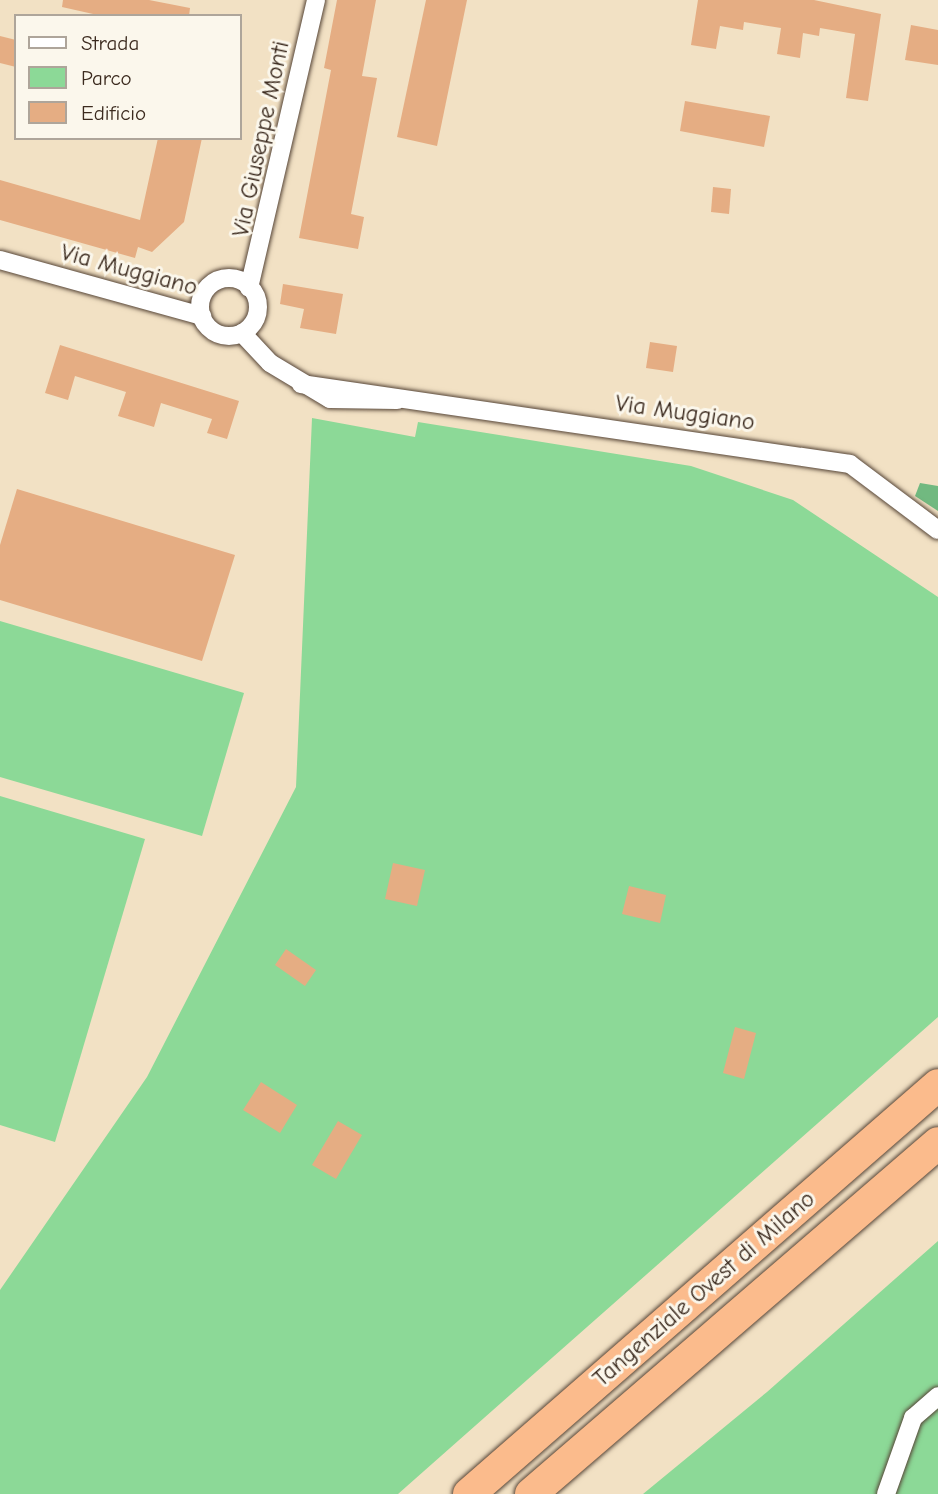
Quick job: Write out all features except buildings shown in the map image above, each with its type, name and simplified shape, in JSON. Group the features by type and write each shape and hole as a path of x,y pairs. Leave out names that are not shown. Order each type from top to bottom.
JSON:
{"highway":[{"name":"Tangenziale Ovest di Milano","path":"469,1494 938,1084"},
{"name":"Tangenziale Ovest di Milano","path":"531,1494 938,1143"}],"street":[{"name":"Via Giuseppe Monti","path":"250,288 316,0"},
{"name":"Via Muggiano","path":"0,260 202,316 219,334 242,333 270,363 330,399 374,404 403,399 850,464 938,530"},
{"path":"202,316 203,295 215,283 232,279 250,288 257,312 242,333"},
{"path":"886,1494 913,1418 938,1396"}],"green space":[{"path":"312,418 415,437 418,422 691,466 793,500 938,597 938,1017 398,1494 0,1494 0,1290 147,1077 296,787"},
{"path":"920,483 938,486 938,511 915,496"},
{"path":"0,621 244,693 202,836 0,777"},
{"path":"0,796 145,839 55,1142 0,1125"},
{"path":"938,1241 938,1494 643,1494 767,1392"}]}
